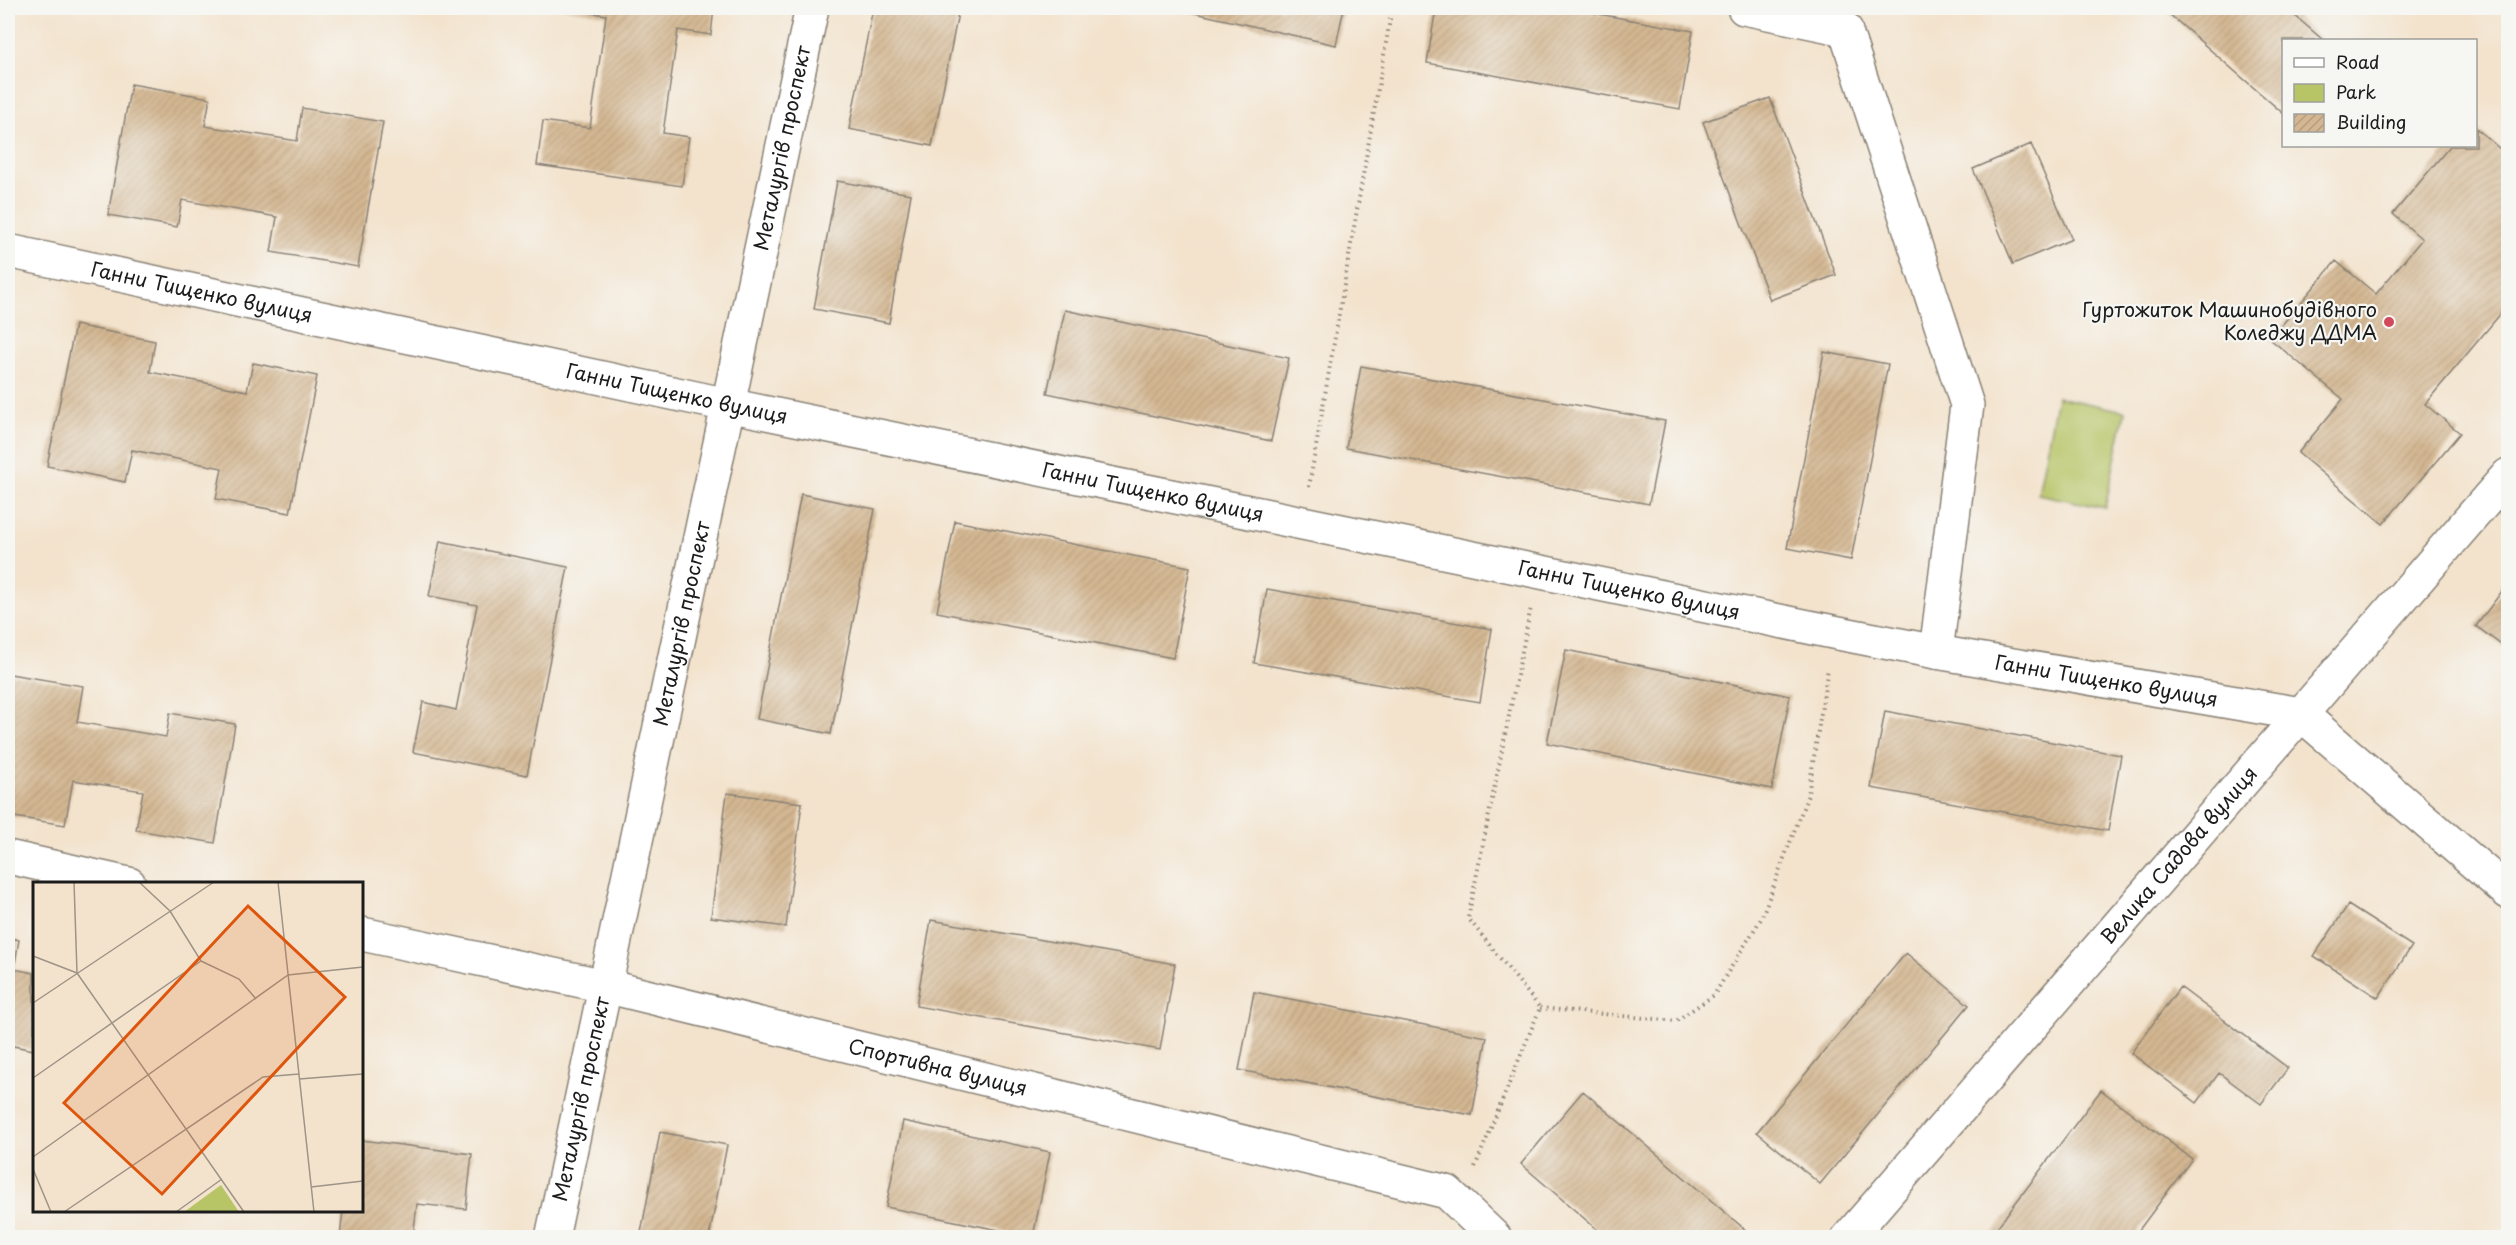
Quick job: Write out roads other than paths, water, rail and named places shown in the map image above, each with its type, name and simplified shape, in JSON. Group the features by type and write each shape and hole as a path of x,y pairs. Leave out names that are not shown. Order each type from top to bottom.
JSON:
{"street":[{"name":"Металургів проспект","path":"552,1238 812,8"},
{"path":"1744,8 1847,18 1967,405 1936,652"},
{"name":"Ганни Тищенко вулиця","path":"8,251 728,405 1833,632 1936,652 2301,714"},
{"name":"Велика Садова вулиця","path":"1848,1238 2508,475"},
{"path":"2301,714 2508,892"},
{"path":"8,857 120,882"},
{"name":"Спортивна вулиця","path":"363,934 605,986 1447,1192 1495,1238"}],"place":[{"name":"Гуртожиток Машинобудівного Коледжу ДДМА","path":"2389,322"}]}
